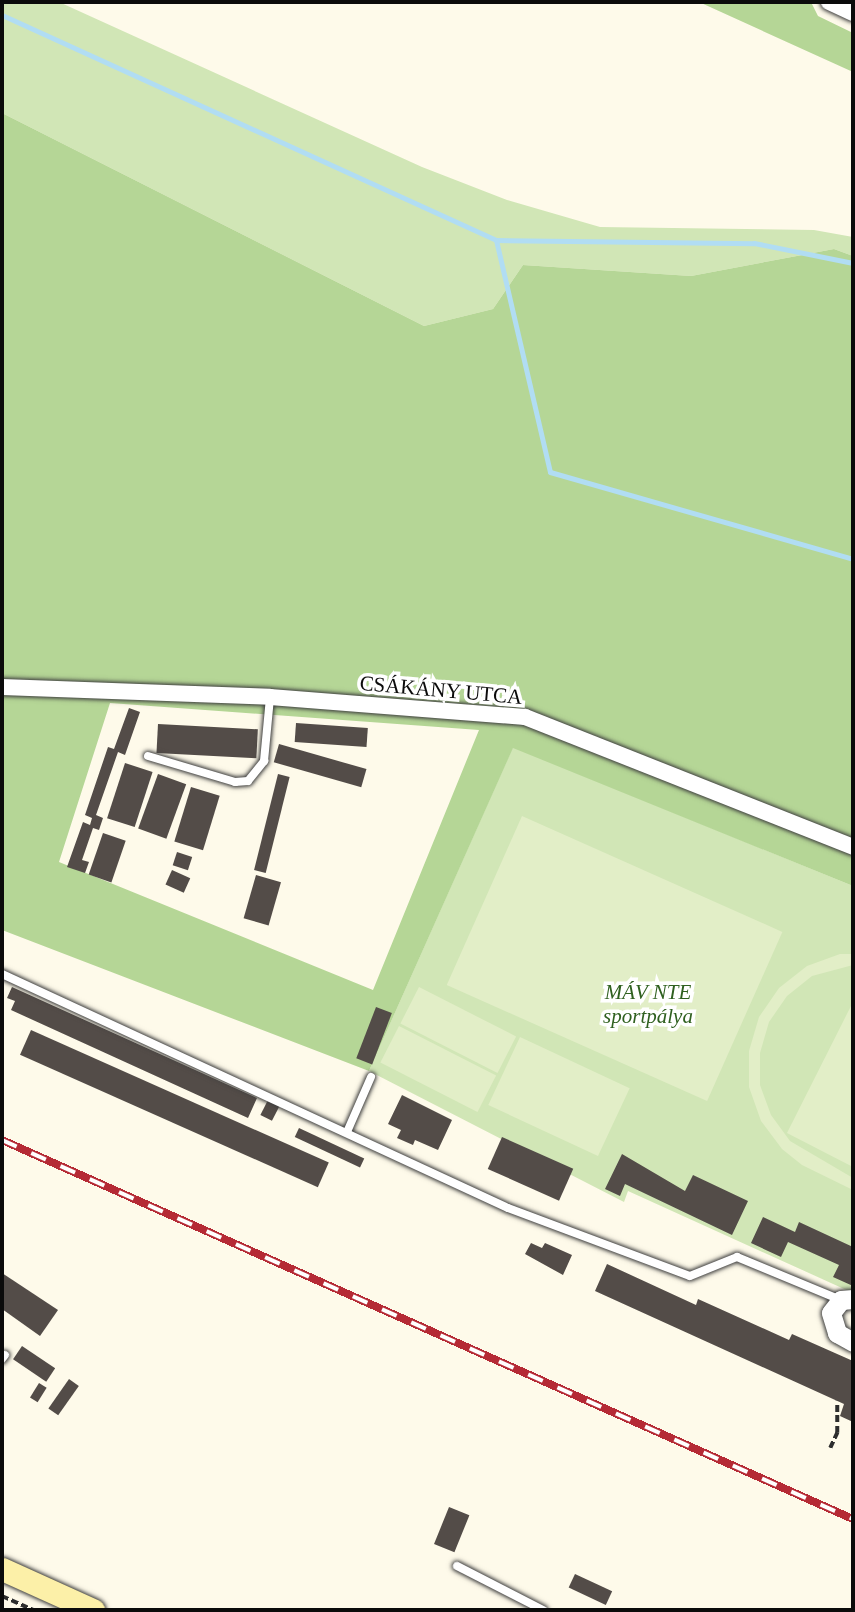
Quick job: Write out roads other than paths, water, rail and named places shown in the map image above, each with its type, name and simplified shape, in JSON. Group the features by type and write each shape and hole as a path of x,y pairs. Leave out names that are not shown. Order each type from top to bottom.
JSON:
{"main road":[{"path":"2,1569 93,1610"}],"street":[{"path":"829,2 853,13"},
{"name":"CSÁKÁNY UTCA","path":"2,687 270,697 525,717 853,847"},
{"path":"847,1299 833,1308 832,1324 841,1337 853,1342"}],"lane":[{"path":"148,756 235,782 248,781 264,761 270,697"},
{"path":"2,974 508,1208 690,1276 737,1257 847,1299"},
{"path":"347,1132 371,1077"},
{"path":"457,1566 543,1610"}],"waterway":[{"path":"2,15 496,240 754,243 853,263"},
{"path":"496,240 550,472 853,559"}],"railway":[{"path":"2,1140 853,1519"}],"park label":[{"name":"MÁV NTE sportpálya","path":"648,1004"}]}
